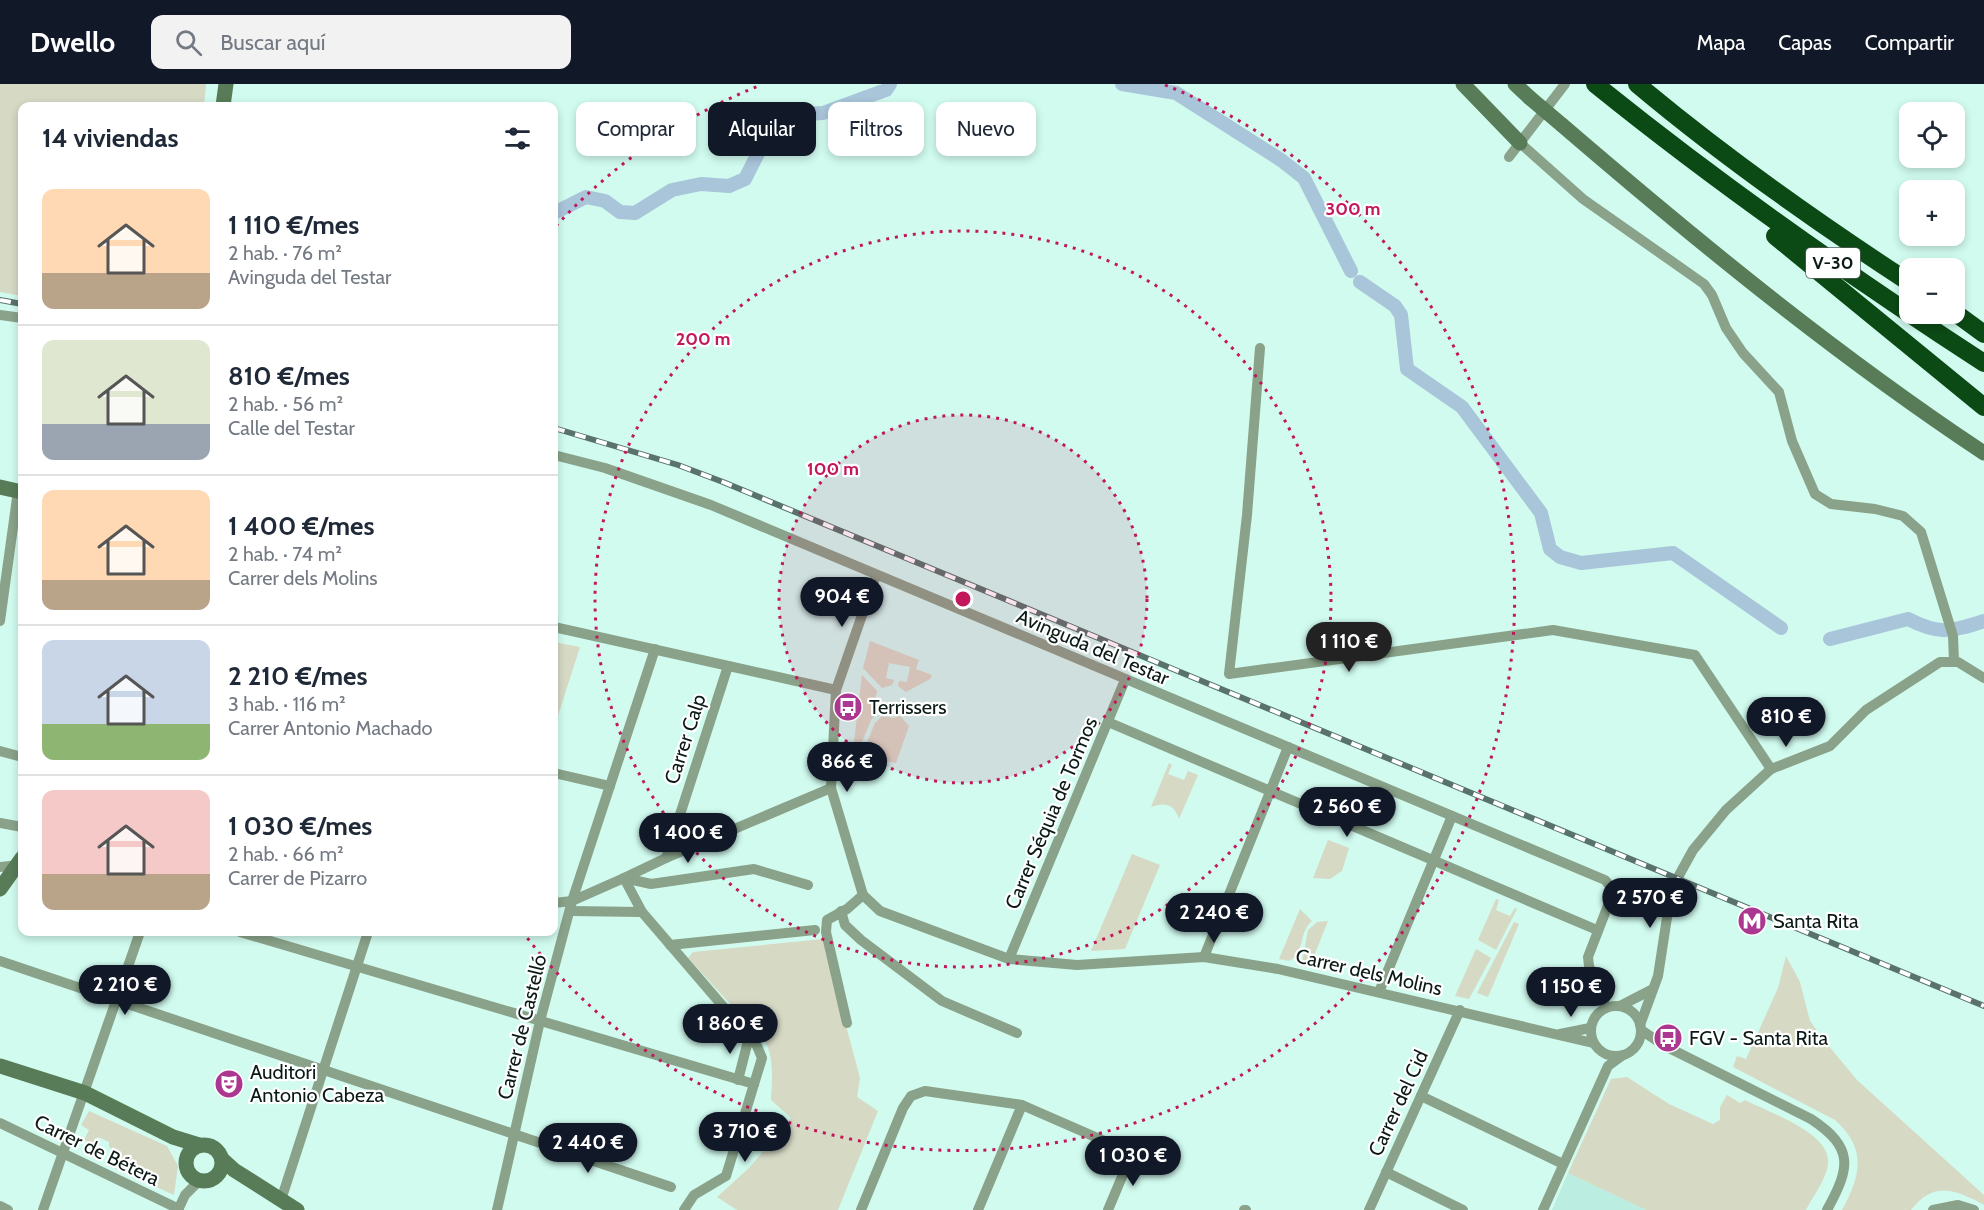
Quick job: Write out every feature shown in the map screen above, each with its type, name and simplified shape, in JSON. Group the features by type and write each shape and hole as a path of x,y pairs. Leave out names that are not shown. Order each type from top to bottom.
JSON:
{"highway":[{"name":"V-30","path":"1595,84 1686,158 1798,239 1984,363"},
{"name":"V-30","path":"1636,84 1703,140 1806,214 1899,276"},
{"path":"1686,158 1750,216 1984,407"},
{"path":"1965,317 1984,326"},
{"path":"1965,319 1984,334"}],"street":[{"path":"224,102 226,84"},
{"path":"1463,84 1520,143 1583,199 1704,284 1712,295 1726,328 1743,353 1779,392 1792,441 1815,494 1831,504 1875,509 1903,516 1921,532 1952,632 1954,661"},
{"path":"1515,84 1663,212 1864,371 1984,453"},
{"path":"1509,157 1565,84"},
{"path":"0,315 18,317"},
{"path":"1260,348 1247,515 1229,674 1553,630 1695,655 1771,769"},
{"name":"Avinguda del Testar","path":"558,456 605,468 711,505 1605,879 1611,887 1612,895 1597,930"},
{"path":"0,486 18,490"},
{"path":"0,621 4,563 18,500"},
{"path":"847,1023 826,932 826,920 863,895 831,788 836,690 876,575"},
{"path":"558,628 836,690"},
{"name":"Carrer de Castelló","path":"497,1210 540,1021 571,906 655,650"},
{"path":"1637,1045 1651,990 1658,976 1670,898 1677,879 1693,850 1713,826 1771,769 1830,746 1866,710 1940,662 1954,661 1984,678"},
{"name":"Carrer Calp","path":"666,858 728,666"},
{"name":"Carrer Séquia de Tormos","path":"1009,959 1125,680"},
{"path":"1108,722 1597,930 1590,950 1589,966 1606,1007"},
{"path":"1204,957 1288,747"},
{"path":"0,751 18,756"},
{"path":"558,774 610,786"},
{"path":"571,906 666,858 831,788"},
{"path":"1379,992 1452,816"},
{"path":"0,824 18,826"},
{"path":"0,867 18,864"},
{"path":"0,889 18,867"},
{"path":"624,878 651,884 754,869 808,885"},
{"path":"624,878 642,912 749,1038 762,1058 726,1176 694,1195 684,1210"},
{"name":"Carrer dels Molins","path":"863,895 880,911 902,921 1009,959 1077,965 1204,957 1278,969 1593,1043"},
{"path":"558,904 642,912"},
{"path":"841,912 845,925 861,940 942,1001 1017,1032"},
{"path":"670,945 815,930"},
{"path":"43,1210 139,936"},
{"path":"254,936 754,1084"},
{"path":"281,1200 367,936"},
{"path":"0,961 671,1187"},
{"path":"1623,1055 1611,1056 1601,1052 1593,1043 1590,1028 1596,1015 1606,1007 1620,1006 1651,990"},
{"path":"1620,1006 1633,1012 1641,1027 1665,1046 1811,1119 1831,1132 1843,1154 1843,1180 1827,1210"},
{"name":"Carrer del Cid","path":"1369,1210 1460,1010"},
{"name":"Carrer dels Molins","path":"1557,1035 1590,1028"},
{"path":"738,1080 749,1038"},
{"path":"1543,1210 1608,1066 1637,1045 1665,1046"},
{"path":"0,1066 85,1093 172,1137 199,1145 208,1145 217,1150 222,1159 234,1170 295,1210"},
{"path":"861,1210 903,1108 911,1096 925,1091 1022,1105 1131,1153 1108,1210"},
{"path":"1421,1096 1563,1164"},
{"path":"978,1210 1022,1105"},
{"name":"Carrer de Bétera","path":"0,1123 179,1209"},
{"path":"172,1137 186,1160 187,1169 192,1176 200,1180"},
{"path":"186,1160 190,1151 199,1145"},
{"path":"216,1177 222,1168 222,1159"},
{"path":"1386,1172 1463,1210"},
{"path":"179,1209 185,1195 200,1180 216,1177 229,1179 295,1210"},
{"path":"1933,1210 1958,1205 1974,1210"},
{"path":"0,1206 8,1210"}],"shaded area":[{"path":"1568,1173 1646,1210 1552,1210"}],"green space":[{"path":"0,84 206,84 204,102 18,102 18,295 0,292"},
{"path":"870,641 919,660 916,669 932,675 930,679 906,692 898,686 899,681 907,682 910,667 889,663 886,678 894,680 892,685 882,688 863,668"},
{"path":"558,643 580,647 558,716"},
{"path":"862,675 877,691 875,703 878,712 871,720 855,759 852,758"},
{"path":"899,715 909,726 896,763 861,757 875,723 882,716 894,718"},
{"path":"1169,763 1172,765 1168,774 1184,780 1188,771 1198,775 1179,819 1172,807 1161,805 1151,807"},
{"path":"1328,840 1349,848 1342,871 1330,879 1313,878"},
{"path":"1132,854 1160,865 1125,949 1091,951"},
{"path":"1496,899 1499,900 1496,910 1510,916 1515,908 1517,909 1496,950 1478,940"},
{"path":"1300,909 1312,921 1305,931 1298,953 1289,961 1279,959"},
{"path":"1328,921 1310,966 1302,963 1308,930 1317,922"},
{"path":"1514,922 1519,924 1488,997 1477,993"},
{"path":"823,939 860,1078 857,1097 878,1111 838,1210 737,1210 717,1197 749,1168 791,1118 771,1100 771,1063 766,1043 688,958 693,952"},
{"path":"1476,949 1491,958 1469,999 1455,996"},
{"path":"1786,956 1800,982 1810,1021 1823,1039 1857,1080 1984,1195 1984,1205 1955,1192 1937,1191 1928,1194 1911,1210 1842,1210 1857,1174 1858,1163 1852,1141 1845,1131 1835,1120 1733,1067 1737,1056 1746,1059 1778,988"},
{"path":"1627,1077 1669,1104 1713,1124 1720,1120 1720,1107 1727,1095 1740,1103 1745,1100 1781,1117 1818,1140 1825,1150 1828,1166 1806,1210 1646,1210 1568,1173 1611,1079"},
{"path":"89,1111 167,1146 178,1166 174,1195 110,1166 115,1152 109,1147 109,1142 98,1137 93,1143 84,1140 89,1130 81,1125"}],"waterway":[{"path":"558,211 586,197 605,201 620,212 635,213 672,190 701,184 729,186 745,179 772,126 789,115 823,113 886,90 890,84"},
{"path":"1122,84 1176,93 1281,160 1304,178 1351,271"},
{"path":"1360,282 1395,306 1401,315 1407,369 1462,407 1541,513 1550,549 1560,557 1581,563 1673,553 1781,628"},
{"path":"1830,639 1908,619 1937,630 1963,628 1984,621"}],"railway":[{"path":"0,300 18,303"},
{"path":"558,429 678,465 723,482 1984,1006"}],"place":[{"name":"Terrissers","path":"848,707"},
{"name":"Santa Rita","path":"1752,921"},
{"name":"FGV - Santa Rita","path":"1668,1038"},
{"name":"Auditori Antonio Cabeza","path":"229,1084"}]}
